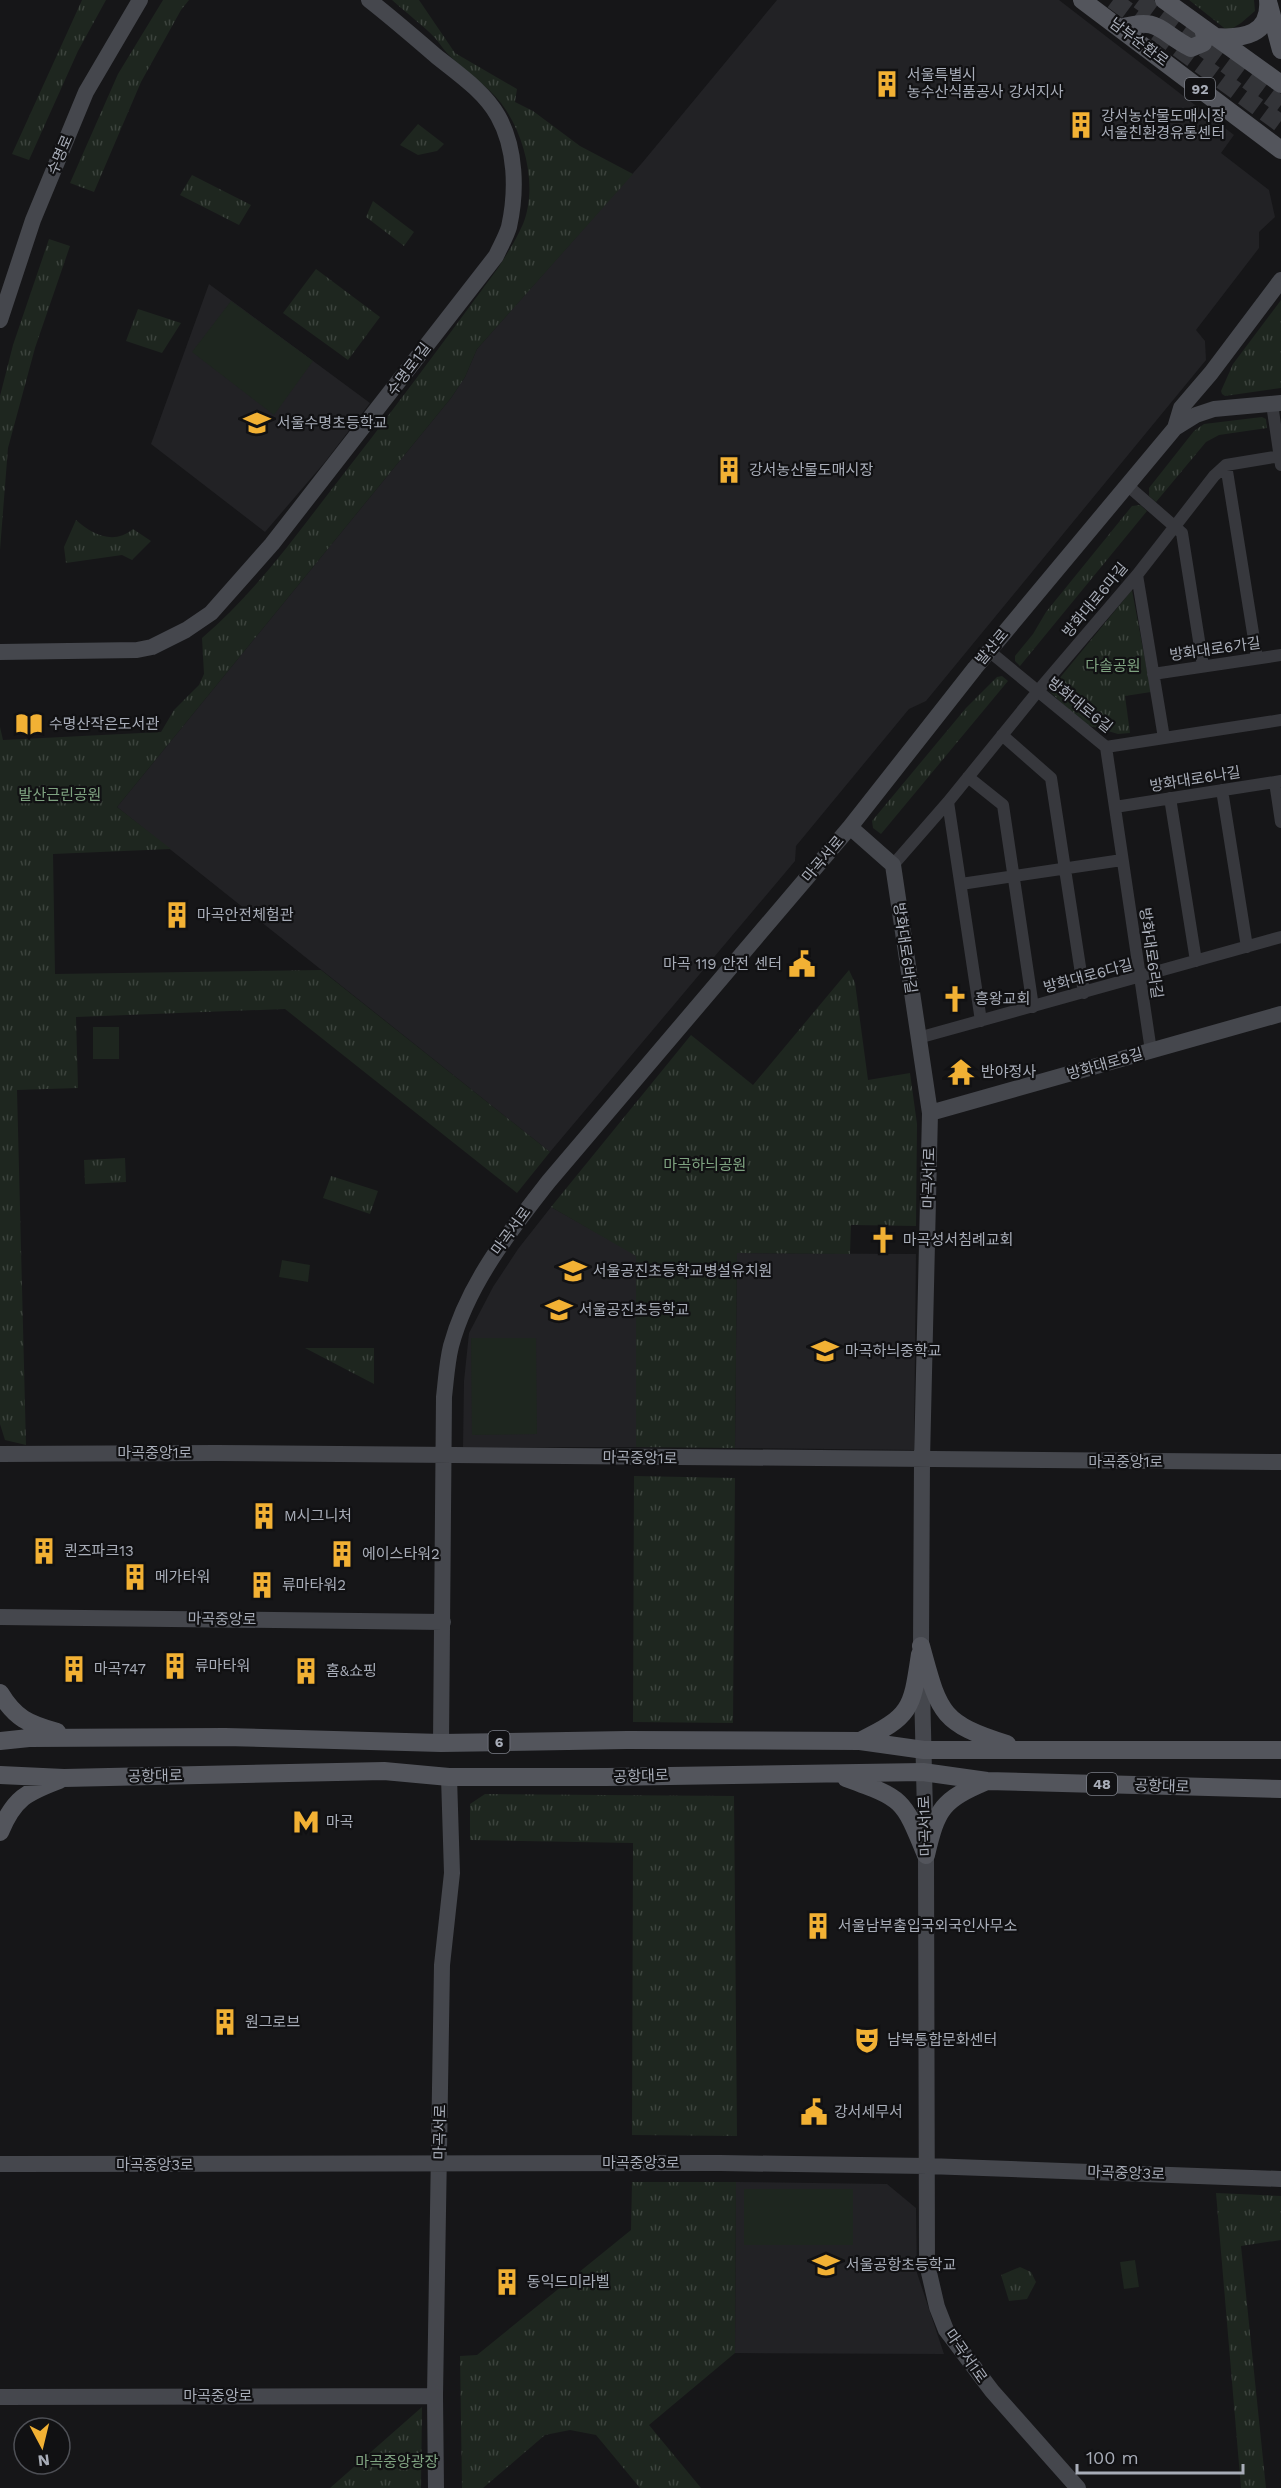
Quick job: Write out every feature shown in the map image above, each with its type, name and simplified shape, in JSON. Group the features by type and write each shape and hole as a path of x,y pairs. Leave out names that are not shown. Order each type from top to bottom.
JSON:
{"main road":[{"name":"남부순환로","path":"1082,0 1281,150"},
{"path":"1164,0 1281,84"},
{"path":"1209,33 1238,39 1249,35 1261,26 1269,13 1268,0"},
{"path":"1268,0 1281,50"},
{"path":"1120,28 1137,23 1151,23 1191,48 1203,43 1205,36 1209,33"},
{"path":"921,1646 935,1696 949,1718 979,1735 1025,1749"},
{"name":"6","path":"860,1741 884,1730 907,1709 913,1698 921,1646"},
{"path":"0,1693 11,1712 40,1728 73,1737"},
{"name":"6","path":"0,1741 29,1737 225,1737 441,1743 627,1740 860,1741 924,1750"},
{"path":"924,1750 1281,1750"},
{"name":"공항대로","path":"0,1775 64,1778 384,1771 449,1777 923,1772 987,1781 1281,1789"},
{"path":"833,1774 888,1793 898,1801 910,1816 926,1855"},
{"path":"0,1832 16,1802 64,1778"},
{"path":"926,1855 932,1827 946,1803 961,1792 987,1781"}],"street":[{"name":"수명로","path":"0,320 33,220 86,92 140,0"},
{"name":"수명로1길","path":"0,652 137,650 152,647 186,630 211,613 272,544 496,256 508,229 513,202 514,170 508,141 498,116 488,101 460,75 369,0"},
{"name":"발산로","path":"1175,428 1181,408 1211,373 1281,280"},
{"name":"발산로","path":"850,827 989,651 1175,428 1196,415 1214,409 1276,403"},
{"path":"1257,658 1226,465 1280,461 1276,403"},
{"name":"방화대로6마길","path":"1038,691 1137,574 1203,489 1226,465"},
{"path":"1127,485 1182,533 1203,666"},
{"path":"1137,574 1164,738"},
{"name":"방화대로6길","path":"989,651 1106,747 1281,720"},
{"name":"방화대로6가길","path":"1154,674 1281,655"},
{"path":"850,827 893,865 948,802 1038,691"},
{"path":"1002,735 1051,778 1084,993"},
{"name":"방화대로6라길","path":"1106,747 1150,1051"},
{"path":"968,777 1003,805 1033,1007"},
{"path":"1278,781 1281,822"},
{"name":"방화대로6나길","path":"1115,807 1278,781"},
{"path":"1222,790 1247,947"},
{"path":"1170,798 1196,961"},
{"path":"948,802 981,1021"},
{"name":"마곡서로","path":"441,1743 444,1397 451,1347 465,1306 495,1253 549,1180 850,827"},
{"path":"961,884 1122,860"},
{"name":"방화대로6바길","path":"893,865 930,1113"},
{"name":"방화대로6다길","path":"918,1038 1281,937"},
{"name":"방화대로8길","path":"930,1113 1281,1014"},
{"name":"마곡서1로","path":"930,1113 922,1460 921,1646 926,1855 927,2264 937,2307 946,2330 992,2391 1078,2488"},
{"name":"마곡중앙1로","path":"0,1454 1281,1462"},
{"name":"마곡중앙로","path":"0,1617 443,1622"},
{"name":"마곡서로","path":"436,2488 435,2396 442,1965 452,1873 449,1777"},
{"name":"마곡중앙3로","path":"0,2164 247,2165 439,2162 927,2166 1281,2179"},
{"name":"마곡중앙로","path":"0,2397 435,2396"}],"shaded area":[{"path":"777,0 1059,0 1234,135 1221,153 1269,190 1275,217 1259,232 1259,248 1196,330 1205,341 1206,360 926,701 909,709 796,846 795,861 550,1152 117,807 451,398 465,377 477,349 642,163"},
{"name":"서울수명초등학교","path":"209,284 370,403 325,462 265,532 151,444"},
{"name":"서울공진초등학교","path":"551,1207 636,1255 636,1447 463,1447 464,1381 469,1333 493,1287 518,1249"},
{"name":"마곡하늬중학교","path":"737,1253 916,1254 914,1450 735,1448"},
{"name":"서울공항초등학교","path":"736,2182 887,2184 916,2208 917,2273 944,2354 735,2353"}],"green space":[{"path":"82,0 106,0 78,51 29,160 12,154"},
{"path":"163,0 189,0 181,10 141,82 94,192 70,183 118,74"},
{"name":"발산근린공원","path":"392,0 419,0 455,53 517,89 515,102 533,111 580,146 633,174 477,349 465,377 451,398 117,807 171,849 53,854 55,974 321,970 550,1152 517,1193 285,1009 76,1017 78,1088 17,1090 26,1445 5,1440 0,1424 0,727 3,740 161,732 174,710 199,685 204,674 202,638 237,605 299,532 498,268 514,241 523,224 529,194 527,161 517,130 501,103 449,55 426,29"},
{"path":"1189,0 1254,0 1255,11 1228,31"},
{"path":"418,124 444,144 437,151 418,155 400,145"},
{"path":"192,175 251,205 239,225 180,195"},
{"path":"373,201 414,232 404,246 366,217"},
{"path":"49,239 70,246 35,348 8,448 0,550 0,396 13,345"},
{"path":"316,269 380,317 348,360 283,313"},
{"path":"1281,300 1281,388 1225,396 1221,391 1233,364"},
{"path":"231,301 313,361 274,415 192,352"},
{"path":"138,309 181,323 162,353 126,341"},
{"path":"1262,417 1266,419 1267,428 1219,435 1206,442 1156,502 1149,496 1149,488 1194,431 1204,424"},
{"path":"1140,505 1147,511 1020,666 1015,661 1015,656 1033,634 1046,612 1132,506"},
{"path":"76,520 96,534 111,537 126,534 133,529 151,541 132,560 122,555 66,563 64,547"},
{"name":"다솔공원","path":"1132,590 1151,692 1125,696 1130,733 1118,734 1084,724 1049,691"},
{"path":"1002,676 1008,681 881,834 873,828 872,821 966,708 997,677"},
{"name":"마곡하늬공원","path":"849,970 855,983 868,1080 910,1073 917,1124 916,1226 851,1225 850,1254 737,1253 735,1448 636,1447 636,1256 551,1207 691,1035 753,1085"},
{"path":"93,1027 119,1027 119,1059 93,1059"},
{"path":"125,1158 126,1182 85,1184 84,1160"},
{"path":"331,1176 378,1191 370,1214 323,1198"},
{"path":"282,1260 310,1265 308,1282 279,1277"},
{"path":"471,1338 536,1338 537,1434 472,1435"},
{"path":"305,1348 374,1348 374,1384"},
{"path":"634,1476 735,1478 733,1723 633,1722"},
{"path":"485,1794 734,1796 737,2136 632,2135 633,1843 470,1840 470,1804"},
{"path":"632,2182 736,2182 735,2353 649,2425 701,2488 640,2488 596,2435 570,2430 545,2435 483,2488 462,2488 460,2356 477,2355 631,2230"},
{"path":"744,2189 853,2189 853,2245 744,2245"},
{"path":"1216,2193 1281,2196 1281,2240 1241,2246 1266,2488 1241,2488"},
{"path":"1135,2260 1139,2287 1124,2289 1120,2262"},
{"path":"1020,2267 1031,2272 1036,2282 1027,2299 1009,2301 1001,2275"},
{"name":"마곡중앙광장","path":"422,2407 421,2488 330,2488"}],"tunnel":[{"path":"1113,0 1281,124"},
{"path":"1139,0 1281,105"}],"place":[{"name":"서울특별시 농수산식품공사 강서지사","path":"887,84"},
{"name":"강서농산물도매시장 서울친환경유통센터","path":"1081,125"},
{"name":"서울수명초등학교","path":"257,423"},
{"name":"강서농산물도매시장","path":"729,470"},
{"name":"수명산작은도서관","path":"29,724"},
{"name":"마곡안전체험관","path":"177,915"},
{"name":"마곡 119 안전 센터","path":"802,964"},
{"name":"흥왕교회","path":"955,999"},
{"name":"반야정사","path":"961,1072"},
{"name":"마곡성서침례교회","path":"883,1240"},
{"name":"서울공진초등학교병설유치원","path":"573,1271"},
{"name":"서울공진초등학교","path":"559,1310"},
{"name":"마곡하늬중학교","path":"825,1351"},
{"name":"M시그니처","path":"264,1516"},
{"name":"퀸즈파크13","path":"44,1551"},
{"name":"에이스타워2","path":"342,1554"},
{"name":"메가타워","path":"135,1577"},
{"name":"류마타워2","path":"262,1585"},
{"name":"류마타워","path":"175,1666"},
{"name":"마곡747","path":"74,1669"},
{"name":"홈&쇼핑","path":"306,1671"},
{"name":"마곡","path":"306,1822"},
{"name":"서울남부출입국외국인사무소","path":"818,1926"},
{"name":"원그로브","path":"225,2022"},
{"name":"남북통합문화센터","path":"867,2040"},
{"name":"강서세무서","path":"814,2112"},
{"name":"서울공항초등학교","path":"826,2265"},
{"name":"동익드미라벨","path":"507,2282"}]}
